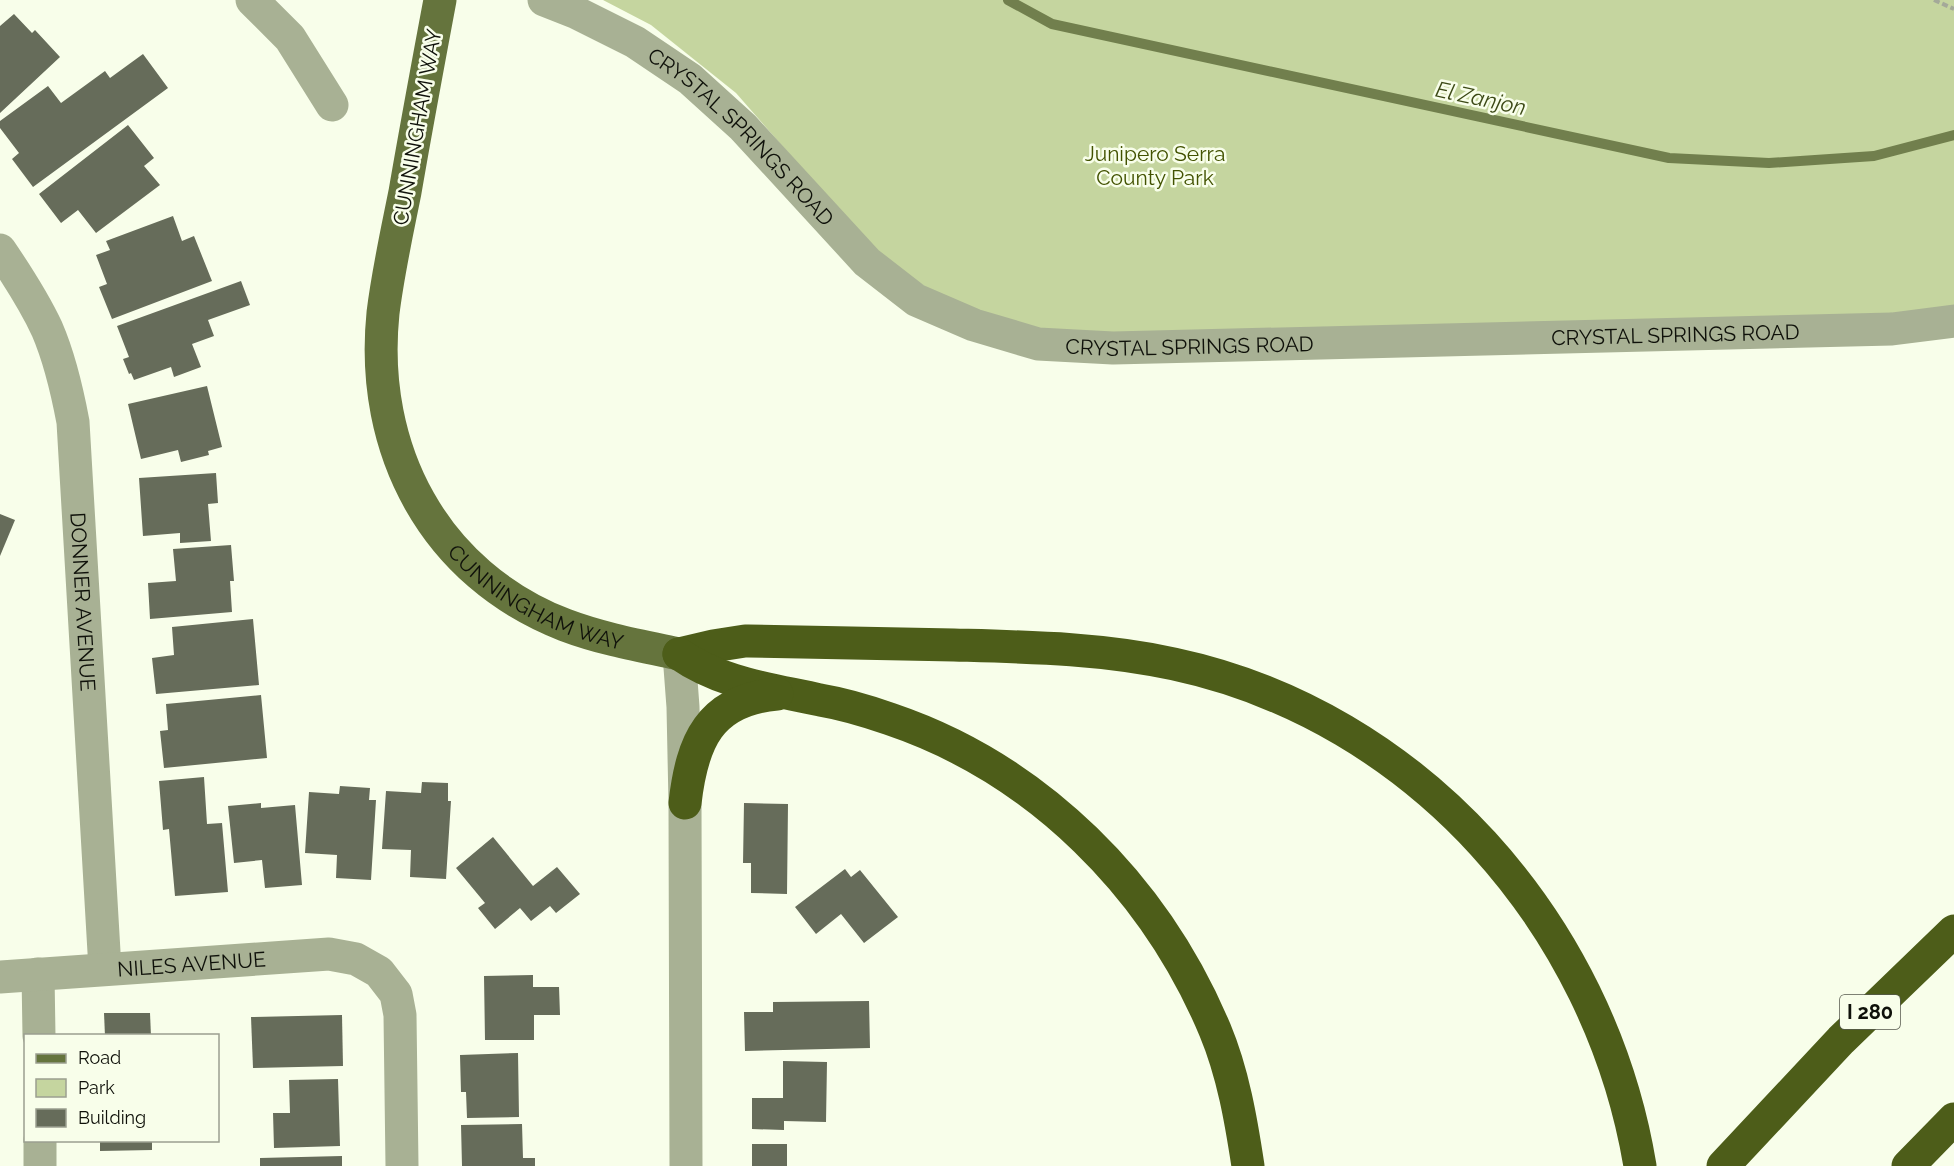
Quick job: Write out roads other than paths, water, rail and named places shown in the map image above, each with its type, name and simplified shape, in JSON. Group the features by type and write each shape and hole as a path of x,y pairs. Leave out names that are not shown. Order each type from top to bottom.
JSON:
{"highway":[{"path":"680,654 713,645 745,640 1098,651 1176,664 1230,679 1285,701 1334,726 1386,758 1452,811 1489,849 1539,914 1568,958 1605,1038 1628,1108 1640,1166"},
{"path":"680,654 700,668 721,677 856,708 892,719 956,747 1017,782 1046,804 1100,853 1129,886 1154,919 1198,992 1215,1032 1231,1080 1248,1166"},
{"path":"685,803 691,764 710,724 732,706 746,700 759,696 791,694"},
{"name":"I 280","path":"1724,1166 1841,1040 1954,931"},
{"path":"1908,1166 1954,1119"}],"main road":[{"name":"CUNNINGHAM WAY","path":"440,0 383,313 382,377 385,404 398,454 419,501 433,525 467,562 509,596 537,613 586,632 680,654"}],"street":[{"path":"252,0 290,38 332,105"},
{"name":"CRYSTAL SPRINGS ROAD","path":"544,0 577,13 635,42 690,78 743,127 867,262 916,300 974,325 1038,344 1113,348 1892,329 1954,321"},
{"name":"DONNER AVENUE","path":"0,250 21,281 47,329 64,376 73,422 105,969"},
{"path":"680,654 685,803 686,1166"},
{"name":"NILES AVENUE","path":"0,977 329,954 356,959 380,972 396,994 400,1015 402,1166"},
{"path":"38,974 39,1034"},
{"path":"40,1142 40,1166"}],"waterway":[{"name":"El Zanjon","path":"1008,0 1052,24 1669,158 1769,163 1874,156 1954,135"}],"park label":[{"name":"Junipero Serra County Park","path":"1155,165"}]}
